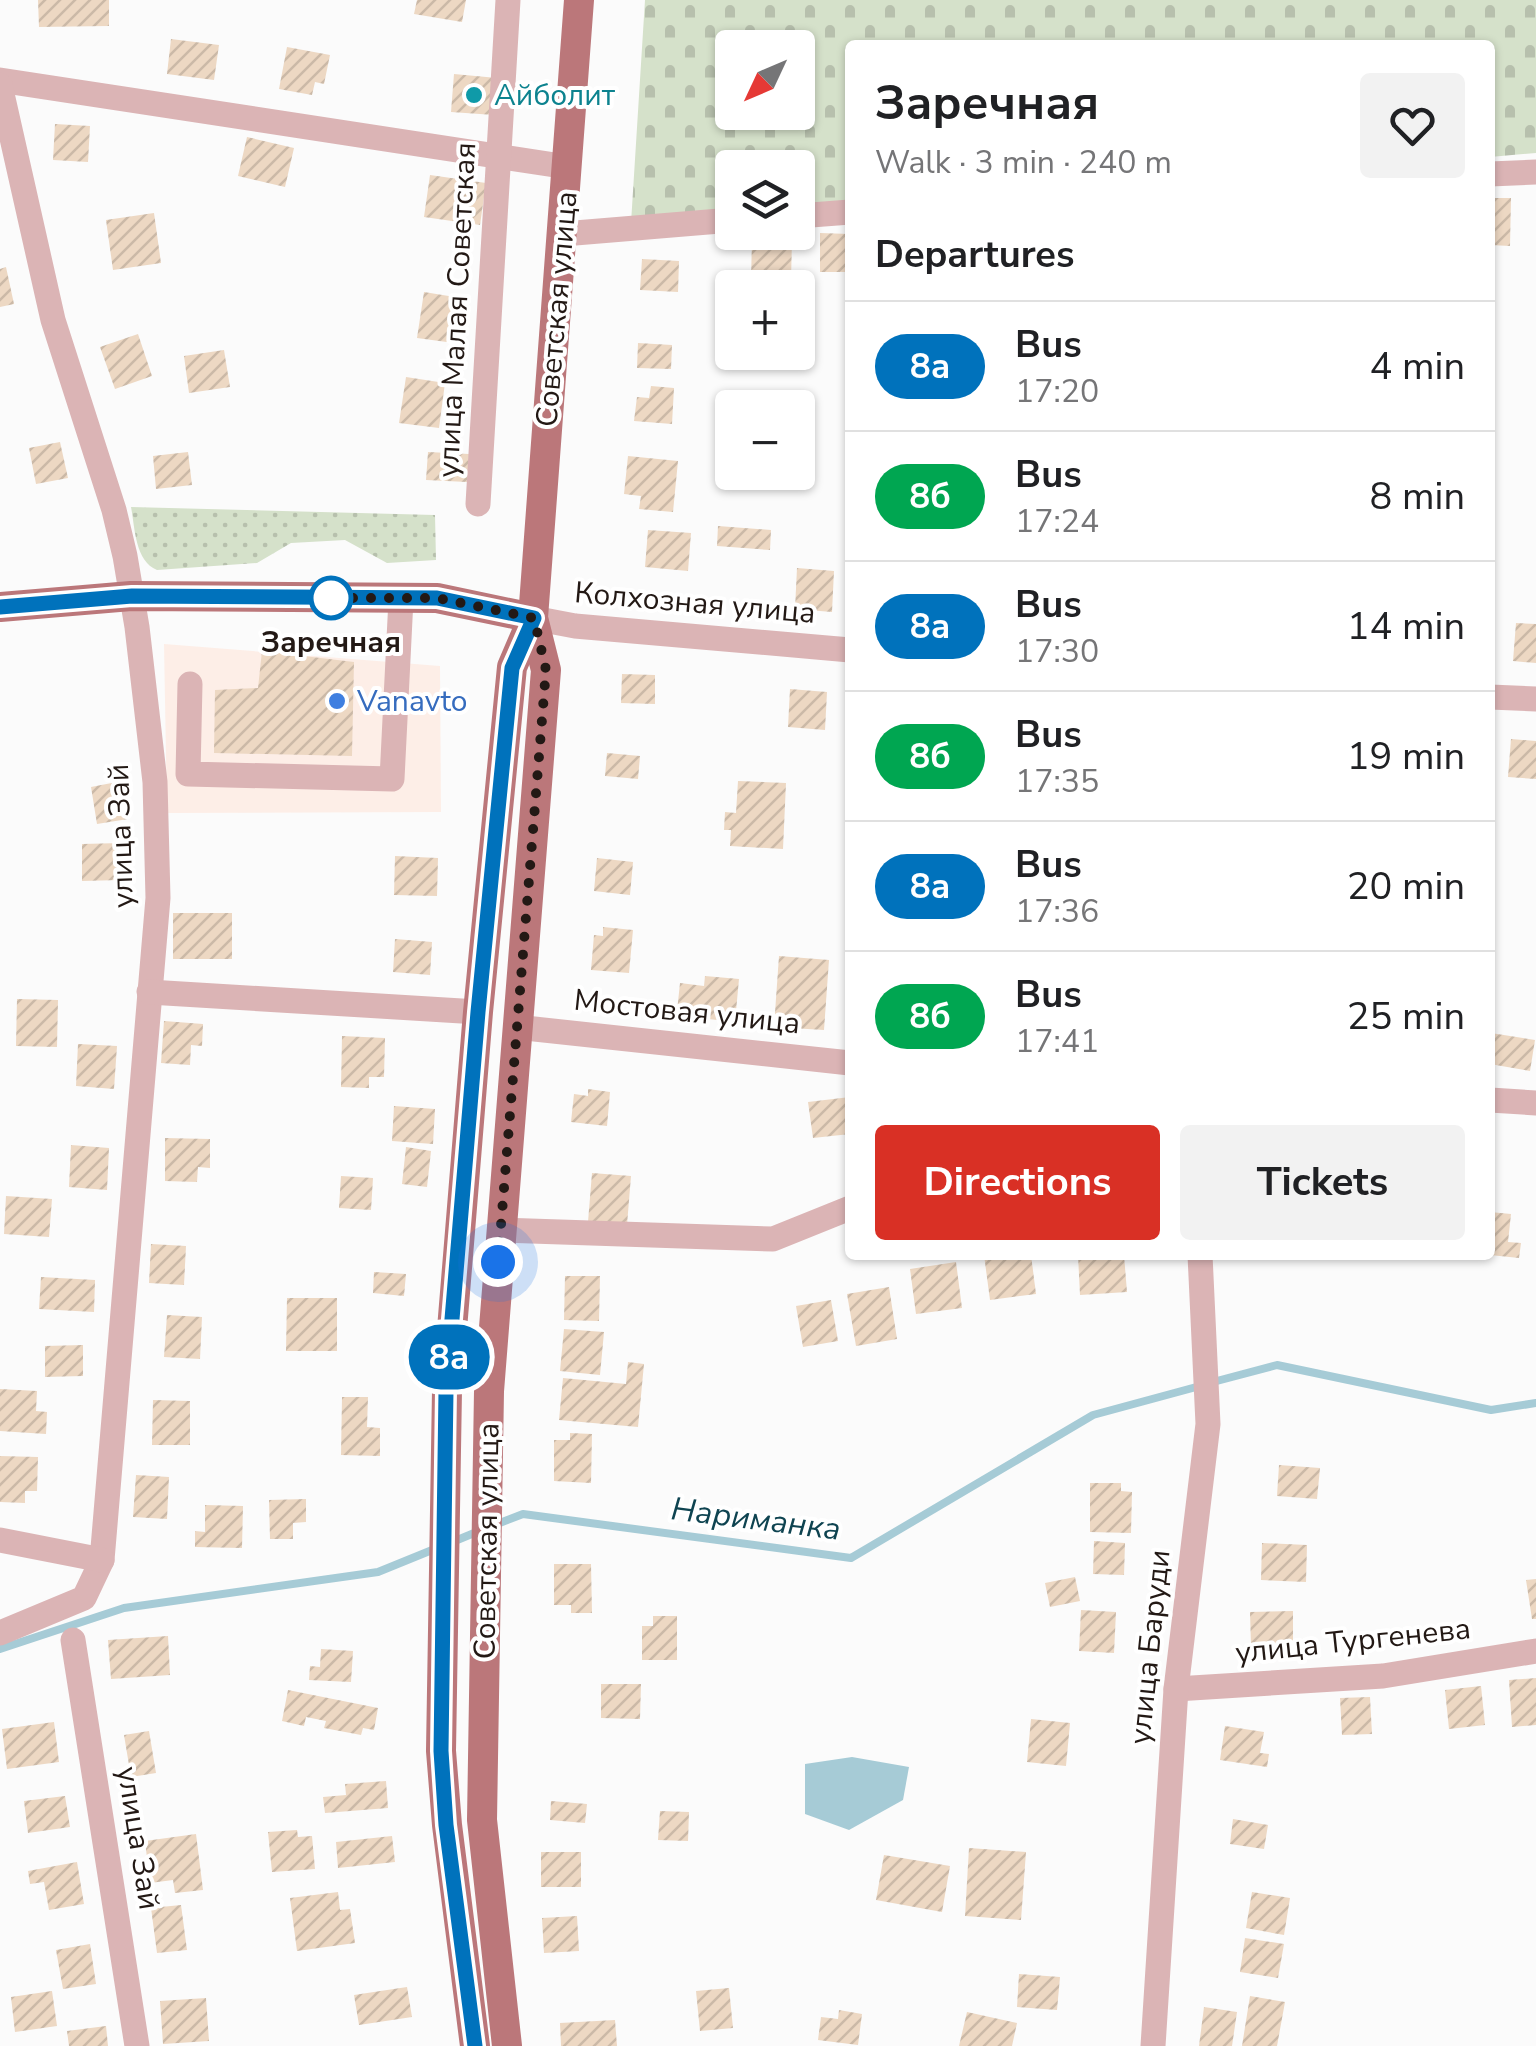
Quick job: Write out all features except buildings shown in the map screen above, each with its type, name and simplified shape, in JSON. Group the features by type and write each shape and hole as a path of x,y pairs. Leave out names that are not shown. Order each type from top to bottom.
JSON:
{"main road":[{"name":"Советская улица","path":"507,2046 482,1820 489,1392 546,670 534,618 579,0"},
{"path":"0,608 132,596 437,598 534,618"},
{"name":"Советская улица","path":"475,2046 446,1825 440,1687 446,1390 512,668 534,618"}],"street":[{"name":"улица Малая Советская","path":"478,504 508,0"},
{"path":"0,82 568,166"},
{"name":"улица Зай","path":"0,82 54,320 114,510 132,596 155,782 158,898 102,1560 84,1598 0,1633"},
{"path":"1495,174 1536,172"},
{"path":"815,215 845,212"},
{"path":"563,234 715,221"},
{"path":"190,684 188,774 392,779 402,599"},
{"name":"Колхозная улица","path":"534,618 575,626 845,650"},
{"path":"1495,697 1536,700"},
{"path":"150,992 478,1012"},
{"name":"Мостовая улица","path":"516,1027 845,1062"},
{"path":"1495,1100 1536,1104"},
{"path":"500,1230 774,1239 845,1210"},
{"name":"улица Баруди","path":"1154,2046 1176,1689 1208,1424 1200,1260"},
{"path":"0,1540 102,1560"},
{"name":"улица Зай","path":"74,1640 138,2046"},
{"name":"улица Тургенева","path":"1176,1689 1383,1676 1536,1651"}],"shaded area":[{"path":"164,644 440,666 441,812 167,813"}],"green space":[{"path":"645,0 1536,0 1536,153 1495,157 1495,40 845,40 845,206 815,209 815,150 715,150 715,216 631,223"},
{"path":"131,507 435,515 436,560 387,563 345,540 291,543 257,563 157,570 140,552"}],"water":[{"path":"852,1757 909,1767 903,1800 849,1830 805,1814 805,1764"}],"waterway":[{"name":"Нариманка","path":"1213,1382 1277,1365 1491,1410 1536,1403"},
{"name":"Нариманка","path":"497,1524 523,1514 851,1558 1093,1415 1200,1386"},
{"name":"Нариманка","path":"450,1543 479,1531"},
{"name":"Нариманка","path":"0,1649 124,1608 378,1572 437,1548"}],"bus line":[{"name":"8а","path":"0,607 132,596 437,598 534,618 512,668 446,1390 441,1751 446,1825 475,2046"}],"place":[{"name":"Айболит","path":"474,95"},
{"name":"Заречная","path":"331,598"},
{"name":"Vanavto","path":"337,701"}],"route":[{"path":"331,598 324,598 402,599 437,598 534,618 546,670 498,1262"}]}
